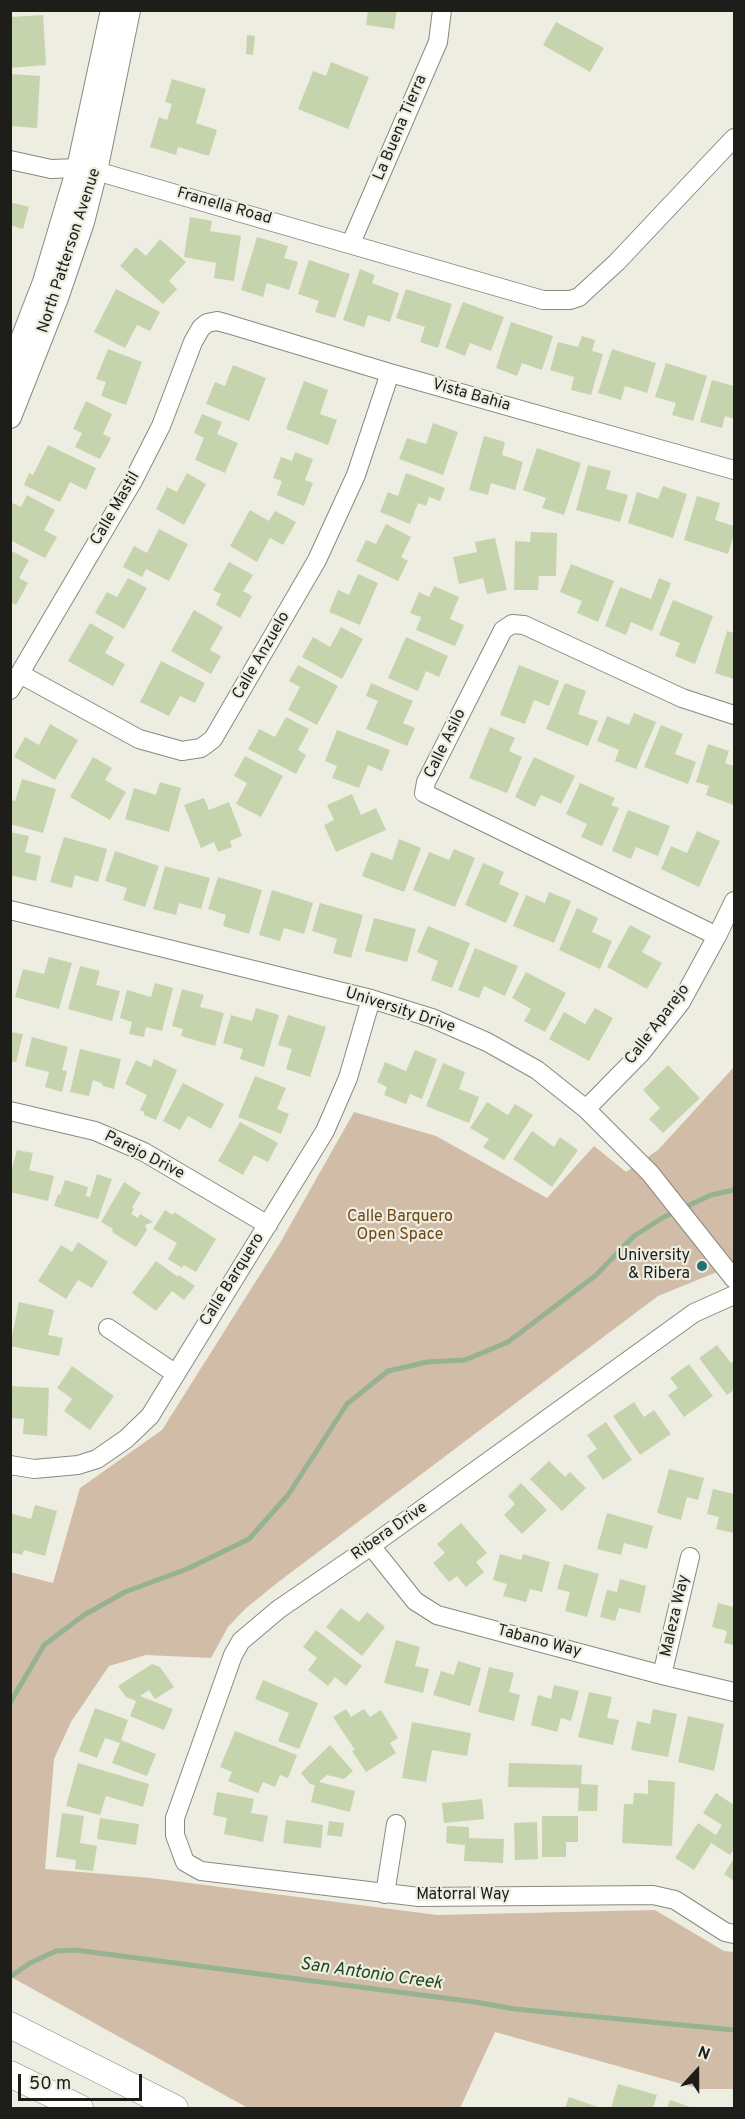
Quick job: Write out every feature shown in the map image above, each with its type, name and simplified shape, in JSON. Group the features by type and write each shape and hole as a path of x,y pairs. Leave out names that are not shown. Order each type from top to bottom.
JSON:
{"highway":[{"path":"10,2025 174,2109"},
{"path":"10,2074 80,2109"}],"main road":[{"name":"North Patterson Avenue","path":"10,417 64,279 87,169 112,10"},
{"name":"North Patterson Avenue","path":"10,370 87,169 129,10"}],"street":[{"name":"La Buena Tierra","path":"351,243 438,42 442,10"},
{"path":"351,243 543,300 570,300 579,297 617,262 735,138"},
{"name":"Franella Road","path":"10,160 58,170 87,169 351,243"},
{"name":"Vista Bahia","path":"207,323 217,321 228,324 390,373 735,470"},
{"name":"Calle Mastil","path":"15,682 133,481 161,426 193,342 201,328 207,323"},
{"name":"Calle Anzuelo","path":"15,682 140,739 182,751 201,748 213,739 317,560 356,475 390,373"},
{"name":"Calle Asilo","path":"717,936 424,793 426,782 503,630 512,624 524,625 682,698 735,715"},
{"name":"Calle Aparejo","path":"586,1109 641,1053 681,1002 735,901"},
{"name":"University Drive","path":"10,910 371,999 432,1018 487,1042 537,1070 586,1109 650,1173 735,1279"},
{"name":"Calle Barquero","path":"10,1465 34,1469 78,1465 97,1459 126,1439 150,1416 325,1131 348,1078 371,999"},
{"name":"Parejo Drive","path":"10,1111 94,1131 144,1152 268,1225"},
{"name":"Ribera Drive","path":"185,1862 175,1834 175,1818 232,1655 241,1641 279,1609 371,1546 694,1313 735,1295"},
{"path":"108,1328 176,1374"},
{"name":"Tabano Way","path":"371,1546 415,1601 437,1615 662,1675 735,1692"},
{"name":"Maleza Way","path":"662,1675 690,1557"},
{"path":"385,1894 396,1824"},
{"name":"Matorral Way","path":"185,1862 201,1871 419,1897 652,1895 675,1900 725,1932 735,1934"}],"green space":[{"name":"Calle Barquero Open Space","path":"734,1067 734,1265 658,1296 618,1326 245,1609 228,1627 211,1658 146,1655 109,1666 71,1722 54,1759 45,1869 151,1878 437,1915 655,1910 724,1951 734,1952 734,2089 700,2089 495,2032 460,2108 248,2108 11,1977 10,1572 53,1583 80,1488 162,1430 280,1243 354,1112 436,1136 547,1198 594,1146 626,1172 658,1150"}],"building":[{"path":"368,10 397,10 394,29 366,25"},
{"path":"43,15 46,65 10,68 10,17"},
{"path":"556,22 604,48 590,72 543,45"},
{"path":"247,35 255,36 253,55 246,54"},
{"path":"331,62 369,77 348,129 298,109 313,71 326,76"},
{"path":"10,74 40,76 37,128 10,126"},
{"path":"172,79 206,89 196,123 217,130 209,156 178,147 176,155 150,147 159,117 167,120 172,104 165,102"},
{"path":"10,202 29,207 23,229 10,225"},
{"path":"190,217 212,221 210,231 241,236 234,281 214,278 216,263 184,257"},
{"path":"257,237 288,246 284,258 298,262 289,290 267,283 263,297 241,290"},
{"path":"160,239 186,262 169,281 177,289 163,304 120,266 136,247 146,256"},
{"path":"309,260 350,274 335,318 315,312 319,301 298,294"},
{"path":"360,269 375,275 372,283 399,293 390,322 368,315 364,327 343,320"},
{"path":"116,289 160,312 150,331 137,325 125,348 94,332"},
{"path":"406,289 452,304 438,348 420,342 425,327 396,318"},
{"path":"463,302 504,317 491,351 470,343 465,356 445,348"},
{"path":"511,322 553,336 542,370 522,363 517,376 496,368"},
{"path":"582,336 595,340 592,351 603,354 591,395 571,390 574,377 550,370 558,342 578,347"},
{"path":"108,349 142,362 126,405 101,396 106,382 96,379"},
{"path":"612,349 656,363 647,393 625,386 621,400 598,393"},
{"path":"666,363 707,376 693,421 672,415 676,403 655,397"},
{"path":"233,365 266,378 249,421 206,404 215,382 225,386"},
{"path":"712,380 734,386 734,419 725,416 722,428 700,422"},
{"path":"304,381 328,390 320,414 337,420 328,445 286,429"},
{"path":"86,401 112,414 103,434 111,438 100,459 75,447 82,433 73,429"},
{"path":"202,414 222,422 217,434 238,443 225,473 195,460 204,438 194,433"},
{"path":"433,423 458,432 443,475 399,459 407,438 426,444"},
{"path":"484,436 505,442 502,455 523,462 515,490 491,483 488,495 469,490"},
{"path":"48,445 96,468 86,490 70,482 60,502 24,485 29,473 33,475"},
{"path":"537,448 581,463 564,515 542,508 546,498 523,490"},
{"path":"295,452 313,459 305,480 313,483 304,506 277,495 282,481 273,478 281,457 292,461"},
{"path":"588,465 611,471 606,489 628,495 620,522 576,510"},
{"path":"187,473 206,484 184,525 156,509 167,487 177,492"},
{"path":"406,473 445,488 440,501 429,497 426,506 418,503 410,524 380,512 388,492 398,496"},
{"path":"663,486 687,494 673,538 628,523 637,492 658,499"},
{"path":"27,495 55,510 44,530 57,537 45,558 10,540 10,502 21,507"},
{"path":"697,496 720,503 715,520 734,526 728,554 684,540"},
{"path":"250,510 269,521 275,511 296,522 283,545 270,538 257,562 230,546"},
{"path":"386,524 411,537 401,557 408,561 398,581 356,561 366,540 376,544"},
{"path":"159,529 188,544 169,581 146,569 142,577 123,567 134,546 147,553"},
{"path":"531,532 557,533 556,576 539,576 538,590 514,590 515,541 530,542"},
{"path":"495,538 507,590 487,594 483,578 459,584 453,557 477,552 475,542"},
{"path":"10,550 29,560 19,578 28,583 16,605 10,602"},
{"path":"229,562 253,575 243,591 252,596 240,618 216,605 221,594 213,590"},
{"path":"571,564 614,581 598,622 577,613 582,601 560,592"},
{"path":"358,574 378,583 360,625 329,612 338,590 349,595"},
{"path":"128,578 147,588 124,629 95,613 107,592 117,597"},
{"path":"659,578 671,583 652,631 631,622 626,635 605,626 620,587 651,599"},
{"path":"434,586 459,597 450,619 464,625 455,646 416,630 421,617 410,613 419,592 429,597"},
{"path":"673,600 713,616 695,664 675,656 680,643 659,635"},
{"path":"194,610 223,627 210,650 221,656 211,674 171,651"},
{"path":"90,623 114,637 105,653 125,664 113,686 68,661"},
{"path":"341,627 363,639 342,679 302,657 313,637 330,647"},
{"path":"727,631 734,633 734,679 715,673"},
{"path":"406,637 448,656 439,677 426,671 418,691 388,678"},
{"path":"161,661 205,683 195,703 180,696 169,716 140,702"},
{"path":"298,665 338,686 317,725 288,710 300,687 289,681"},
{"path":"519,665 559,681 549,706 534,700 525,724 500,715"},
{"path":"371,683 413,701 403,723 415,728 407,746 366,729 378,701 366,696"},
{"path":"565,683 586,691 578,714 598,721 588,746 546,729"},
{"path":"634,713 656,722 636,769 615,761 619,750 597,741 607,716 629,725"},
{"path":"286,717 309,729 298,750 306,755 296,774 248,749 259,729 275,737"},
{"path":"50,724 78,740 55,780 14,757 25,737 39,745"},
{"path":"661,725 683,734 675,754 696,762 688,784 644,767"},
{"path":"490,727 515,738 509,751 522,757 507,793 469,778"},
{"path":"337,730 390,750 382,771 368,765 359,788 332,778 337,766 325,761"},
{"path":"708,744 729,751 725,763 734,766 734,805 706,795 709,786 696,782"},
{"path":"245,756 283,776 261,817 236,804 247,783 234,776"},
{"path":"93,757 112,768 105,780 126,792 110,820 70,797"},
{"path":"534,757 575,776 561,804 541,795 535,807 515,797"},
{"path":"22,779 56,789 43,833 10,824 10,800 15,801"},
{"path":"160,782 181,788 169,832 125,819 134,788 156,795"},
{"path":"580,783 615,798 611,805 619,808 602,846 581,837 587,824 566,814"},
{"path":"352,794 361,815 376,808 386,830 336,852 324,825 334,820 327,805"},
{"path":"204,798 209,810 229,802 242,836 230,841 232,847 218,852 214,842 201,848 184,805"},
{"path":"628,810 670,826 658,856 636,847 631,859 612,851"},
{"path":"697,831 720,841 699,887 661,869 671,846 687,853"},
{"path":"10,832 29,836 25,852 41,856 36,881 10,875"},
{"path":"64,837 107,849 98,882 75,875 72,888 50,882"},
{"path":"399,839 421,848 404,892 362,876 371,852 392,860"},
{"path":"454,849 475,858 455,907 413,890 429,852 449,860"},
{"path":"115,851 159,866 145,907 123,900 127,888 105,881"},
{"path":"483,863 504,872 499,884 519,893 506,923 465,905"},
{"path":"165,866 210,878 201,909 179,903 176,915 153,909"},
{"path":"218,877 262,890 249,934 223,926 226,915 208,909"},
{"path":"272,890 313,903 304,934 284,928 280,941 259,935"},
{"path":"549,892 571,901 554,943 513,926 526,895 545,903"},
{"path":"320,903 363,915 351,958 333,953 337,939 312,931"},
{"path":"577,908 598,918 592,932 612,941 600,969 559,950"},
{"path":"374,918 416,929 407,962 365,951"},
{"path":"630,925 651,936 642,952 662,963 647,989 607,967"},
{"path":"428,926 470,943 452,988 431,980 438,961 417,952"},
{"path":"475,948 518,966 505,996 484,986 479,998 458,990"},
{"path":"49,957 72,963 59,1009 15,997 23,969 44,974"},
{"path":"80,966 100,971 96,985 120,991 112,1021 68,1009"},
{"path":"526,972 566,993 545,1032 524,1021 531,1009 512,998"},
{"path":"155,983 173,988 162,1031 146,1027 144,1037 129,1034 132,1022 120,1018 127,990 151,997"},
{"path":"182,989 204,995 200,1007 224,1013 215,1046 181,1036 183,1029 172,1026"},
{"path":"256,1008 279,1015 264,1067 240,1059 243,1049 223,1043 231,1015 252,1021"},
{"path":"595,1008 613,1018 589,1061 549,1039 564,1012 585,1024"},
{"path":"288,1015 326,1027 310,1077 286,1069 292,1049 278,1045"},
{"path":"10,1032 23,1034 16,1062 10,1061"},
{"path":"32,1037 68,1047 62,1070 67,1071 62,1092 45,1087 49,1072 25,1066"},
{"path":"80,1049 121,1059 114,1089 93,1080 89,1096 70,1092"},
{"path":"415,1050 437,1059 422,1099 410,1094 406,1104 384,1095 387,1087 377,1082 385,1062 406,1071"},
{"path":"154,1059 177,1070 156,1120 144,1115 144,1112 140,1110 147,1095 125,1084 136,1060 151,1067"},
{"path":"443,1063 465,1072 459,1089 479,1097 469,1123 426,1106"},
{"path":"668,1065 700,1098 663,1133 649,1119 660,1108 643,1090"},
{"path":"255,1076 286,1088 277,1109 289,1114 281,1134 238,1117"},
{"path":"183,1083 224,1104 211,1129 188,1116 180,1130 163,1121"},
{"path":"487,1102 508,1115 515,1104 533,1115 504,1160 483,1147 489,1139 470,1128"},
{"path":"240,1122 278,1143 268,1162 254,1155 243,1175 218,1161"},
{"path":"532,1131 554,1147 560,1137 578,1150 552,1187 513,1159"},
{"path":"17,1150 33,1153 29,1170 54,1176 48,1201 10,1192 10,1176"},
{"path":"97,1174 112,1179 98,1219 54,1206 65,1180 88,1187 86,1196 90,1197"},
{"path":"124,1182 141,1193 132,1207 134,1209 131,1214 138,1218 140,1214 153,1222 145,1225 147,1230 136,1247 101,1222"},
{"path":"165,1210 173,1215 174,1212 216,1239 196,1272 184,1265 182,1268 168,1259 177,1243 153,1229"},
{"path":"78,1242 108,1262 92,1288 78,1280 66,1299 38,1281 61,1245 72,1252"},
{"path":"156,1261 195,1286 184,1300 172,1291 156,1311 132,1293"},
{"path":"19,1302 54,1310 48,1335 63,1338 59,1356 10,1346"},
{"path":"717,1345 731,1363 734,1361 734,1390 727,1395 699,1358"},
{"path":"689,1364 713,1396 684,1417 668,1395 678,1388 670,1378"},
{"path":"72,1366 114,1396 90,1430 64,1411 72,1399 57,1388"},
{"path":"10,1386 49,1388 47,1436 23,1434 24,1419 10,1418"},
{"path":"634,1402 644,1417 654,1410 671,1434 640,1455 613,1416"},
{"path":"606,1422 632,1460 603,1480 587,1456 597,1449 587,1435"},
{"path":"549,1461 565,1477 570,1472 586,1488 562,1511 530,1479"},
{"path":"669,1469 704,1478 698,1500 687,1497 681,1520 657,1513"},
{"path":"521,1483 547,1510 522,1534 504,1515 515,1504 508,1496"},
{"path":"713,1489 734,1494 734,1533 716,1529 719,1517 707,1514"},
{"path":"35,1505 57,1511 45,1556 24,1550 22,1555 10,1552 10,1513 31,1519"},
{"path":"607,1513 653,1526 647,1549 624,1543 621,1555 597,1549"},
{"path":"461,1523 487,1553 476,1562 484,1572 466,1587 457,1576 449,1582 433,1563 445,1553 437,1544"},
{"path":"500,1554 521,1560 523,1554 550,1562 542,1592 530,1589 526,1602 503,1596 507,1584 493,1580"},
{"path":"564,1564 599,1574 587,1617 565,1611 570,1592 557,1589"},
{"path":"620,1579 646,1586 640,1613 619,1608 615,1621 600,1617 607,1590 617,1592"},
{"path":"718,1603 734,1607 734,1645 724,1643 727,1631 712,1627"},
{"path":"341,1608 359,1622 367,1612 385,1627 362,1656 326,1627"},
{"path":"316,1630 362,1666 346,1686 335,1677 328,1686 308,1670 317,1658 303,1647"},
{"path":"396,1640 420,1647 415,1666 429,1669 423,1693 384,1683"},
{"path":"458,1661 481,1668 470,1706 433,1695 441,1671 454,1675"},
{"path":"152,1664 160,1667 174,1687 155,1699 149,1690 140,1696 173,1709 164,1730 130,1716 136,1701 126,1697 118,1686"},
{"path":"489,1667 514,1673 509,1692 520,1695 514,1721 478,1712"},
{"path":"263,1680 318,1703 299,1749 278,1741 289,1713 255,1699"},
{"path":"554,1685 579,1691 571,1721 561,1718 557,1732 531,1725 538,1695 551,1699"},
{"path":"589,1692 612,1697 607,1718 619,1720 613,1745 578,1737"},
{"path":"95,1708 128,1720 121,1740 156,1754 147,1776 112,1763 120,1743 105,1738 97,1758 79,1751"},
{"path":"346,1709 351,1717 364,1709 370,1717 381,1710 398,1738 390,1743 396,1753 366,1772 352,1751 355,1750 333,1717"},
{"path":"653,1709 677,1714 668,1757 631,1750 637,1721 650,1724"},
{"path":"688,1716 724,1724 714,1771 678,1762"},
{"path":"412,1722 471,1733 467,1756 432,1750 426,1782 402,1778"},
{"path":"235,1731 297,1755 288,1778 280,1775 275,1787 263,1782 258,1793 228,1781 232,1772 220,1767"},
{"path":"330,1745 353,1771 344,1779 327,1775 319,1782 355,1791 350,1812 311,1802 315,1785 310,1784 301,1773"},
{"path":"78,1763 149,1784 143,1807 106,1796 100,1815 66,1806"},
{"path":"509,1763 582,1765 581,1784 598,1785 597,1811 578,1811 579,1788 508,1787"},
{"path":"648,1780 675,1782 672,1846 622,1843 624,1804 633,1804 634,1793 648,1794"},
{"path":"217,1792 254,1799 251,1813 268,1816 263,1842 224,1834 227,1818 213,1815"},
{"path":"716,1793 734,1805 734,1849 730,1855 711,1843 694,1870 675,1858 698,1823 716,1835 722,1825 703,1813"},
{"path":"482,1799 484,1819 444,1823 442,1803"},
{"path":"62,1813 84,1816 80,1843 97,1846 93,1871 75,1869 76,1860 56,1857"},
{"path":"542,1816 578,1816 578,1842 566,1842 566,1857 542,1857"},
{"path":"100,1818 139,1824 136,1845 97,1839"},
{"path":"286,1820 323,1825 321,1848 283,1843"},
{"path":"329,1821 344,1823 342,1837 327,1835"},
{"path":"537,1822 538,1859 515,1860 514,1823"},
{"path":"447,1826 469,1827 469,1838 504,1839 503,1863 464,1861 465,1845 446,1843"},
{"path":"734,1858 734,1881 724,1874"},
{"path":"618,2084 657,2095 653,2108 611,2108"},
{"path":"569,2097 598,2107 565,2108"},
{"path":"670,2100 693,2108 667,2108"}],"waterway":[{"path":"10,1703 44,1645 84,1615 125,1592 187,1569 249,1539 288,1495 347,1404 388,1371 427,1362 465,1360 508,1342 595,1276 634,1236 664,1217 711,1195 734,1190"},
{"name":"San Antonio Creek","path":"10,1977 30,1963 56,1951 75,1950 515,2009 734,2030"}],"place":[{"name":"University & Ribera","path":"702,1266"}]}
